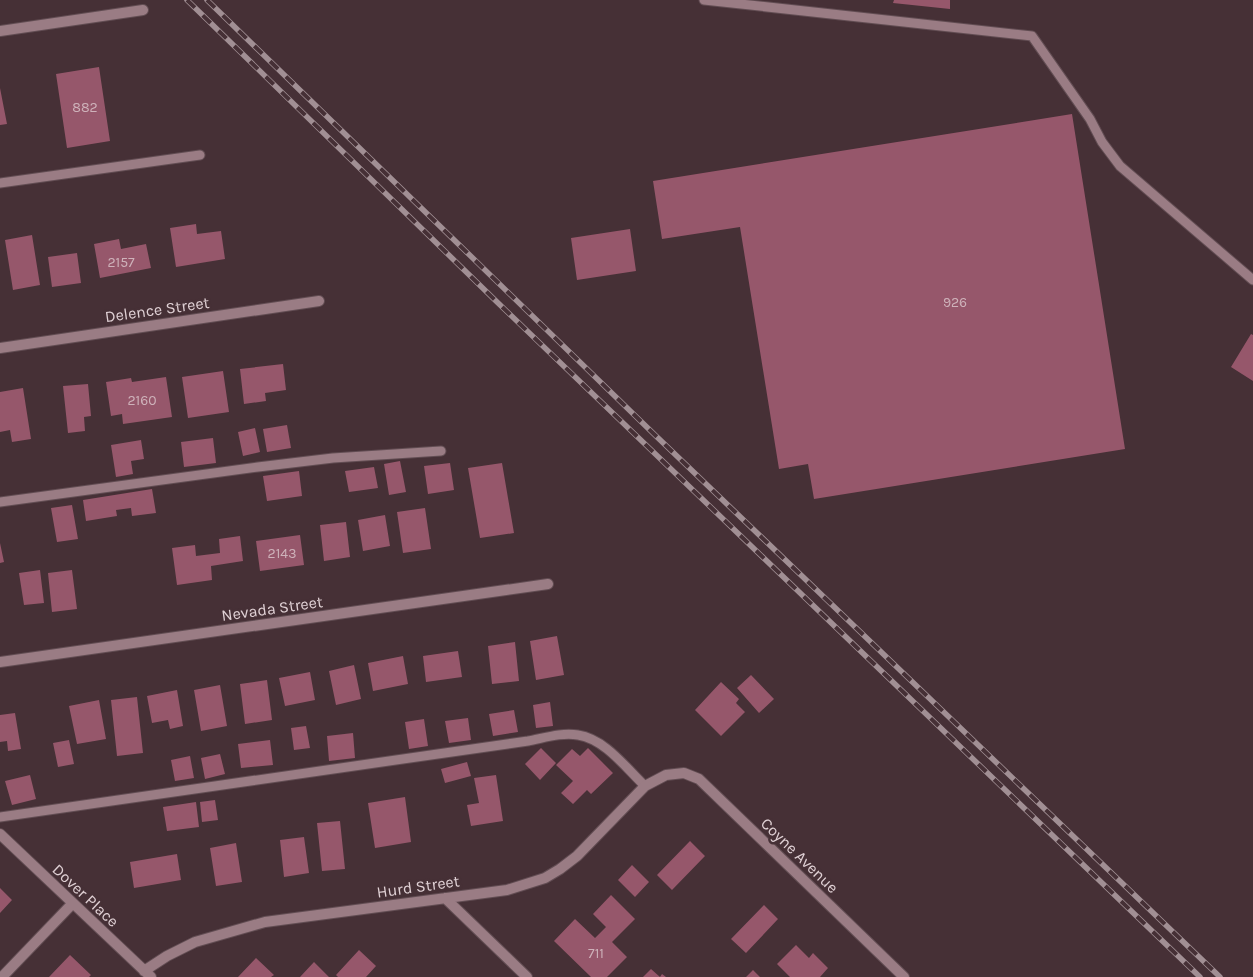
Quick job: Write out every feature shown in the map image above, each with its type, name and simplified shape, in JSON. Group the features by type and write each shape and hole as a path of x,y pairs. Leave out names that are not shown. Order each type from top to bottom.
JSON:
{"street":[{"path":"0,30 143,10"},
{"name":"Delence Street","path":"0,348 319,301"},
{"name":"Nevada Street","path":"0,662 548,584"},
{"name":"Coyne Avenue","path":"666,775 684,773 699,779 904,977"},
{"name":"Hurd Street","path":"148,974 167,956 195,942 265,922 507,890 545,878 577,856 645,786 666,775"},
{"name":"Dover Place","path":"0,834 148,974"},
{"path":"445,898 528,977"},
{"path":"2,977 73,904"}],"lane":[{"path":"704,0 1032,36 1090,118 1102,142 1120,166 1253,280"},
{"path":"0,183 200,155"},
{"path":"0,502 333,458 441,451"},
{"path":"0,817 528,741 558,735 578,734 601,744 645,786"}],"building":[{"path":"894,0 950,0 950,9 893,3"},
{"path":"99,67 110,141 67,148 56,74"},
{"path":"0,88 7,124 0,125"},
{"path":"1072,114 1125,449 814,499 808,464 779,469 740,227 662,239 653,181"},
{"path":"196,224 197,234 221,231 225,259 176,267 170,228"},
{"path":"630,229 636,271 577,280 571,238"},
{"path":"32,235 40,285 13,290 5,240"},
{"path":"119,239 121,249 146,244 151,268 100,278 94,244"},
{"path":"77,253 81,283 52,287 48,257"},
{"path":"1251,334 1253,335 1253,381 1231,367"},
{"path":"283,364 286,390 265,393 266,401 244,404 240,369"},
{"path":"223,371 229,412 188,418 182,377"},
{"path":"166,377 172,417 123,424 122,414 111,416 106,382 131,378 132,382"},
{"path":"88,384 91,416 84,417 85,431 68,433 63,386"},
{"path":"23,388 31,439 12,442 10,430 0,432 0,392"},
{"path":"287,425 291,448 267,452 263,429"},
{"path":"255,428 260,452 243,456 238,432"},
{"path":"213,438 216,463 184,467 181,442"},
{"path":"141,440 144,459 131,461 133,474 116,477 111,445"},
{"path":"400,461 406,492 389,495 384,464"},
{"path":"450,463 454,490 428,494 424,466"},
{"path":"502,463 514,533 480,538 468,468"},
{"path":"374,467 378,488 349,492 345,471"},
{"path":"299,471 302,496 267,501 263,476"},
{"path":"152,489 156,513 132,516 131,508 116,510 117,516 86,521 83,500"},
{"path":"72,505 78,539 57,542 51,508"},
{"path":"425,508 431,549 403,553 397,512"},
{"path":"385,515 390,546 363,551 358,520"},
{"path":"346,522 350,557 324,561 320,525"},
{"path":"300,535 304,565 260,571 256,541"},
{"path":"240,536 243,561 211,566 212,580 177,585 172,548 195,545 196,556 220,553 219,539"},
{"path":"0,543 4,562 0,563"},
{"path":"40,570 44,603 24,605 19,573"},
{"path":"72,570 77,609 52,612 48,573"},
{"path":"557,636 564,675 536,680 530,641"},
{"path":"515,642 519,681 492,684 488,646"},
{"path":"458,651 462,677 426,682 423,656"},
{"path":"403,656 408,684 373,691 368,663"},
{"path":"354,665 361,699 336,705 329,671"},
{"path":"310,672 315,700 285,706 279,678"},
{"path":"751,675 774,699 759,713 737,688"},
{"path":"267,680 272,720 245,724 240,684"},
{"path":"721,682 739,699 736,703 745,712 721,736 695,710"},
{"path":"220,685 227,726 201,731 194,690"},
{"path":"177,690 183,726 170,729 168,720 152,723 147,696"},
{"path":"137,697 143,753 117,756 111,700"},
{"path":"99,700 106,739 77,744 69,706"},
{"path":"550,702 553,726 536,728 533,705"},
{"path":"514,710 518,732 493,736 489,714"},
{"path":"15,713 21,749 8,751 7,741 0,742 0,715"},
{"path":"468,718 471,740 449,743 445,721"},
{"path":"424,719 428,746 409,749 405,722"},
{"path":"306,726 310,748 294,750 291,728"},
{"path":"353,733 355,758 329,761 327,736"},
{"path":"69,740 74,764 58,767 53,743"},
{"path":"270,740 273,765 241,768 238,744"},
{"path":"541,748 556,763 540,780 525,764"},
{"path":"588,748 613,773 591,794 587,790 573,804 561,793 573,781 556,765 572,749 580,756"},
{"path":"220,754 225,774 205,779 201,758"},
{"path":"190,756 194,778 175,781 171,760"},
{"path":"467,762 471,776 445,783 441,769"},
{"path":"30,775 36,799 12,805 5,781"},
{"path":"496,775 503,821 471,826 467,805 479,803 474,778"},
{"path":"405,797 411,842 375,848 368,803"},
{"path":"215,800 218,820 202,822 200,802"},
{"path":"196,802 199,827 167,831 163,807"},
{"path":"340,821 345,869 322,871 317,823"},
{"path":"304,837 309,873 284,877 280,840"},
{"path":"690,841 705,856 672,890 657,875"},
{"path":"236,843 242,882 216,886 210,848"},
{"path":"177,854 181,880 134,888 130,862"},
{"path":"632,865 649,882 635,897 618,880"},
{"path":"0,888 12,900 0,913"},
{"path":"611,895 635,919 612,942 627,957 607,977 591,977 554,941 575,919 595,938 606,927 593,914"},
{"path":"764,905 778,919 746,953 731,939"},
{"path":"796,945 809,958 813,953 828,968 820,977 790,977 777,964"},
{"path":"359,950 376,966 366,977 338,977 336,975"},
{"path":"70,955 91,975 89,977 49,977"},
{"path":"256,958 274,975 271,977 238,977"},
{"path":"314,962 329,977 300,977"},
{"path":"651,969 660,977 643,977"},
{"path":"753,970 760,977 746,977"}],"railway":[{"path":"187,0 496,301 1200,977"},
{"path":"207,0 656,436 1220,977"}]}
